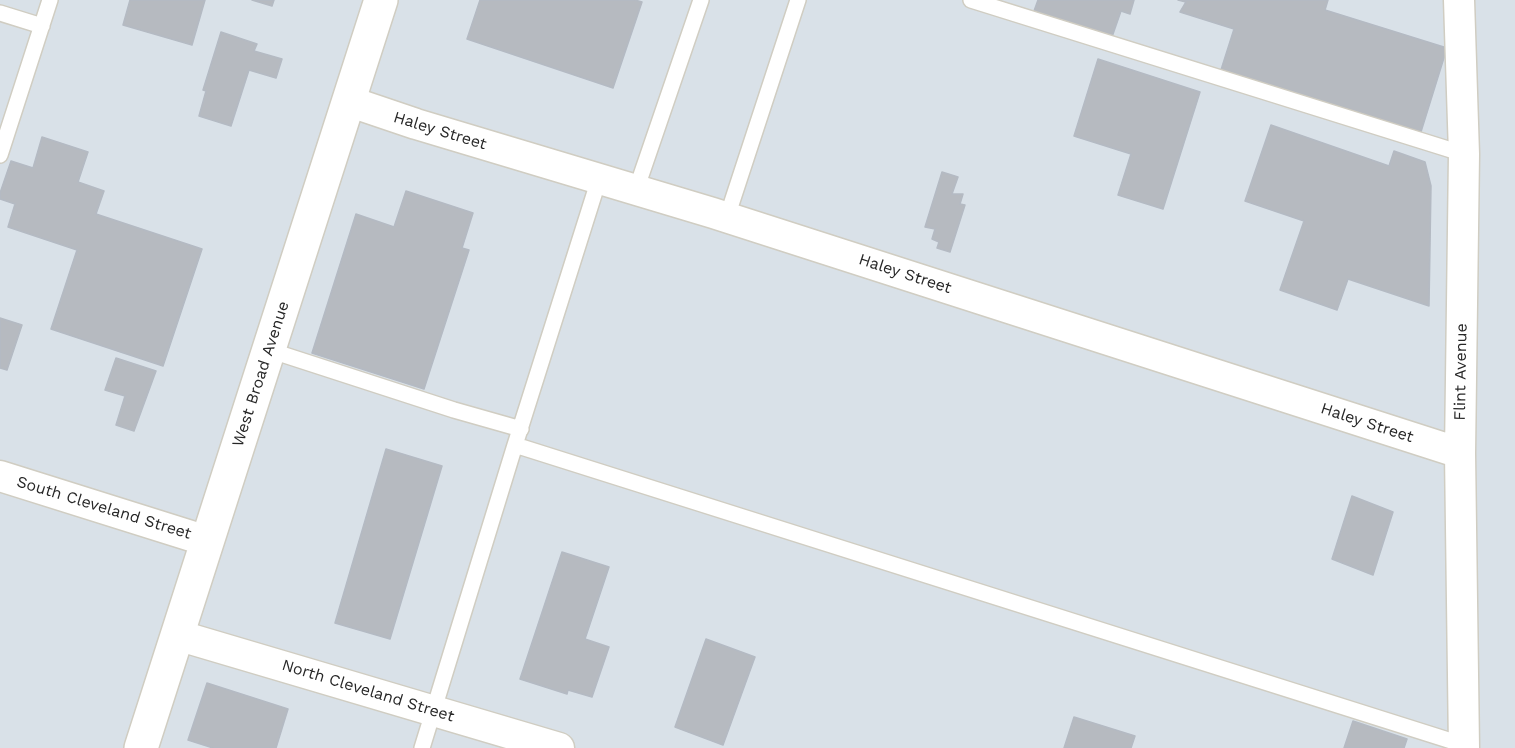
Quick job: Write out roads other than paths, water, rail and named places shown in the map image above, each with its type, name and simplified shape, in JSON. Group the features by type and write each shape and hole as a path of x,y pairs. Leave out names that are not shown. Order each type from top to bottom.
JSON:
{"main road":[{"name":"West Broad Avenue","path":"141,748 381,0"}],"street":[{"name":"Flint Avenue","path":"1459,0 1464,154 1460,453 1464,747"},
{"name":"Haley Street","path":"348,101 416,124 727,217 1460,453"},
{"name":"South Cleveland Street","path":"0,476 207,540"},
{"name":"North Cleveland Street","path":"177,635 559,748"}],"lane":[{"path":"0,155 50,0"},
{"path":"636,190 701,0"},
{"path":"727,217 798,0"},
{"path":"971,0 1464,154"},
{"path":"0,13 42,26"},
{"path":"422,748 599,179"},
{"path":"269,350 454,410 521,429"},
{"path":"515,445 1464,747"}]}
